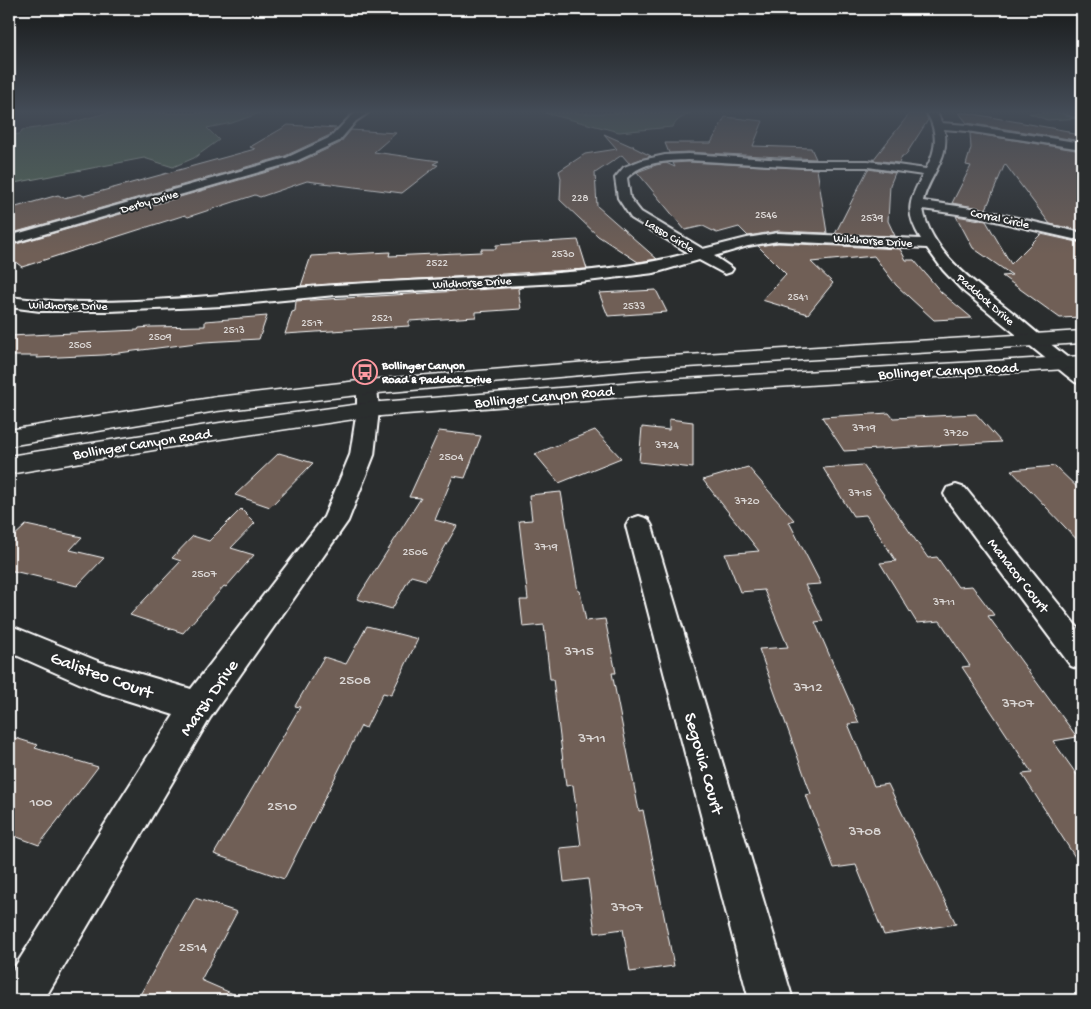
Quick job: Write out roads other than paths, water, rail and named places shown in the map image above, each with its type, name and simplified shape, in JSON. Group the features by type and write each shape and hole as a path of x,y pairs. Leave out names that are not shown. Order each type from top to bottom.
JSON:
{"main road":[{"name":"Bollinger Canyon Road","path":"9,465 220,431 368,398 638,364 842,354 1082,337"},
{"name":"Bollinger Canyon Road","path":"9,438 217,404 648,388 1072,363"}],"street":[{"name":"Derby Drive","path":"9,240 290,160"},
{"name":"Lasso Circle","path":"656,160 628,170 621,178 624,198 636,215 725,269"},
{"name":"Lasso Circle","path":"738,160 802,164 868,164 930,173"},
{"path":"916,204 936,160"},
{"name":"Corral Circle","path":"916,204 978,213 1082,237"},
{"name":"Paddock Drive","path":"916,204 920,223 932,244 964,283 1032,340 1072,363 1082,378"},
{"name":"Wildhorse Drive","path":"9,302 40,306 66,306 223,302 335,290 579,277 654,268 747,242 778,237 819,237 932,244"},
{"name":"Marsh Drive","path":"19,1000 198,707 335,522 362,455 368,398"},
{"name":"Manacor Court","path":"956,494 1082,656"},
{"name":"Segovia Court","path":"639,526 771,1000"},
{"name":"Galisteo Court","path":"9,638 97,676 198,707"}],"place":[{"name":"Bollinger Canyon Road & Paddock Drive","path":"365,372"}]}
